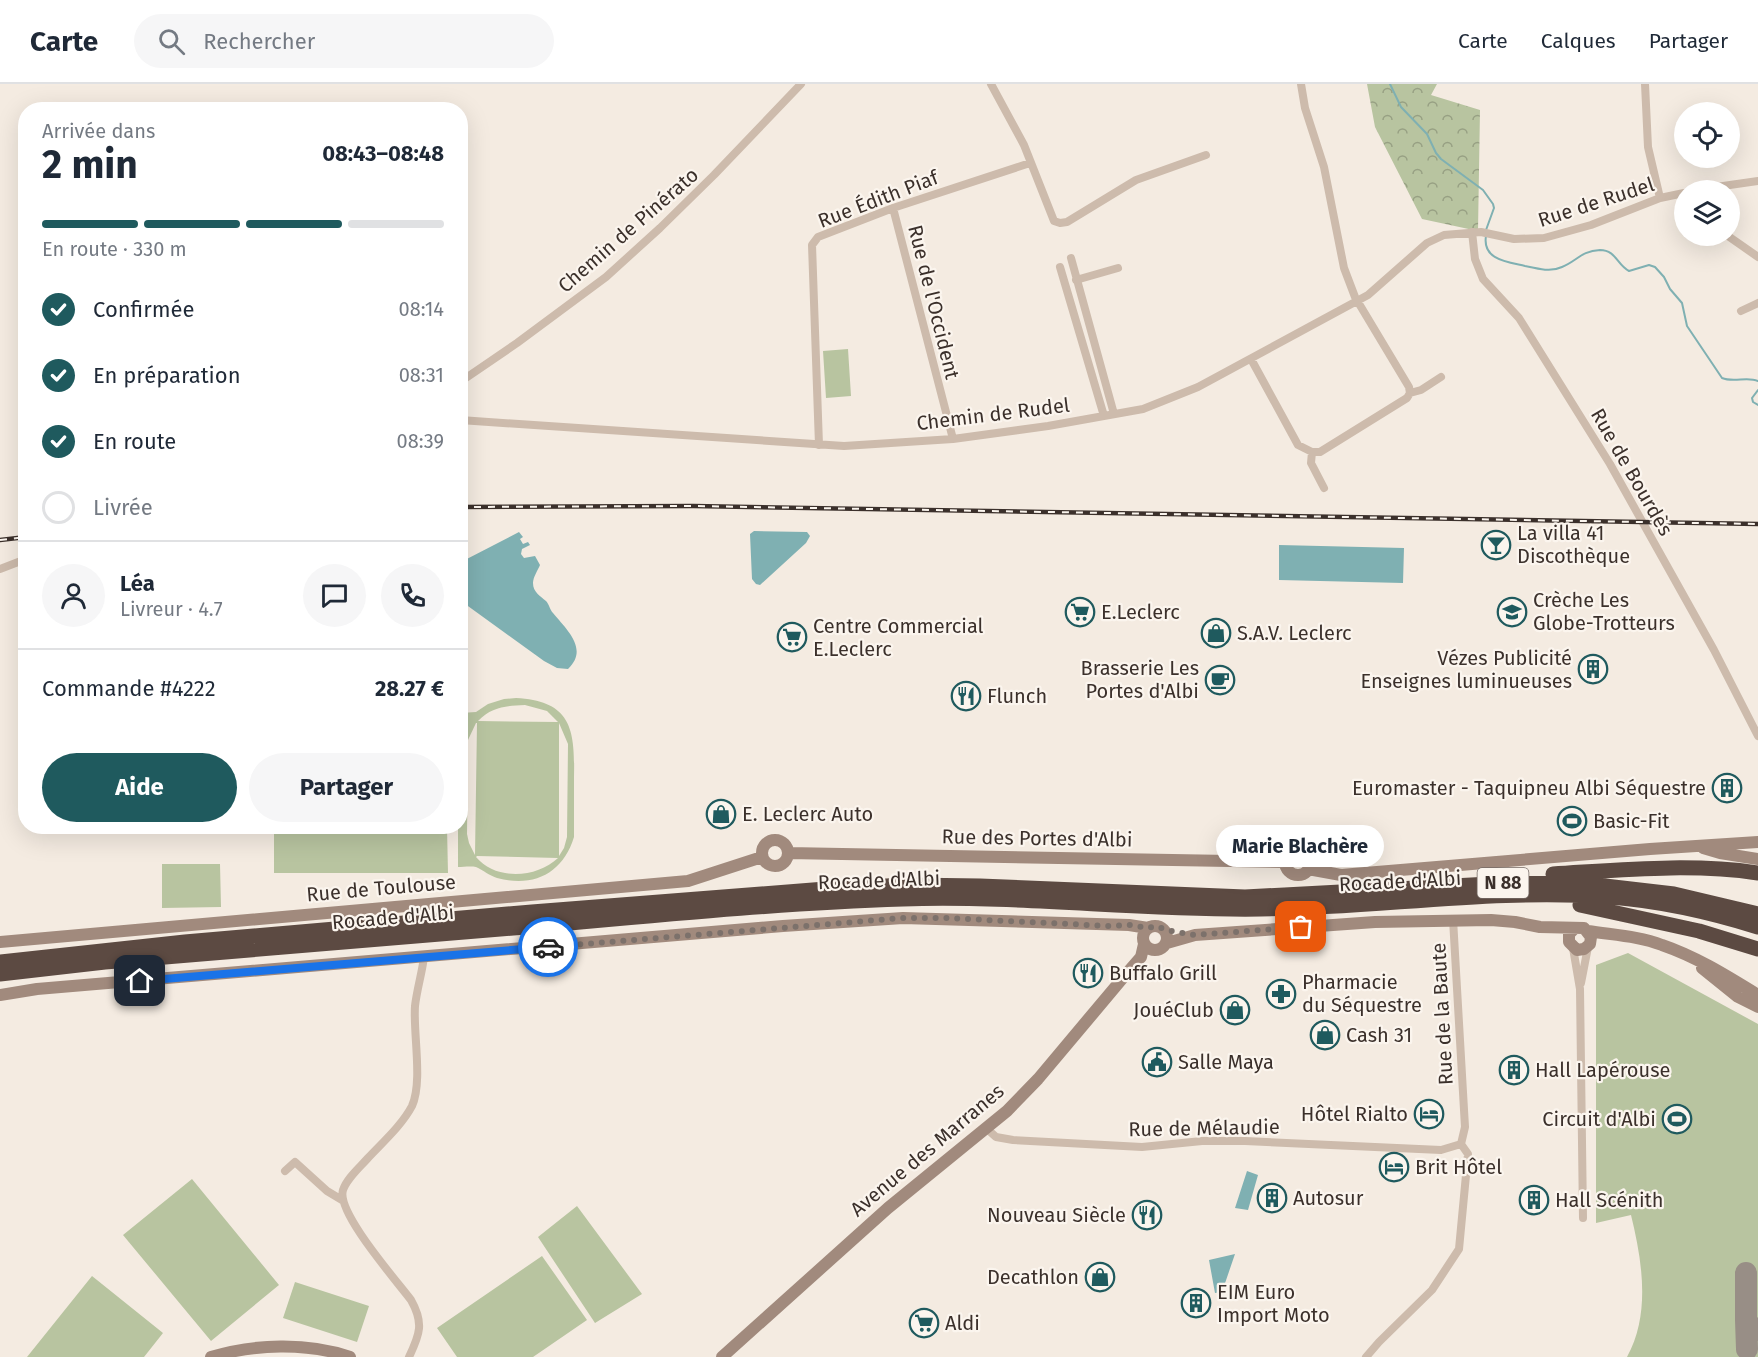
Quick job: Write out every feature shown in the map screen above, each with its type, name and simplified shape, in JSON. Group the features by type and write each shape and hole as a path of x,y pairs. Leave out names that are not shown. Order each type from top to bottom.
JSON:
{"highway":[{"path":"1245,897 1646,868 1702,868 1758,873"},
{"name":"Rocade d'Albi","path":"0,962 185,942 838,888 980,886 1245,897 1490,884 1579,883 1674,894 1758,914"},
{"name":"Rocade d'Albi","path":"0,975 105,962 842,901 982,899 1216,910 1286,909 1529,896 1612,897 1691,909 1758,927"},
{"path":"1449,899 1556,902 1593,906 1699,931 1758,949"}],"street":[{"name":"Chemin de Pinérato","path":"468,377 614,270 714,175 801,84"},
{"path":"991,84 1024,145 1054,221 1060,223 1067,222 1136,180 1206,155"},
{"path":"1251,359 1298,445 1312,452 1320,452 1407,398 1410,393 1409,387 1356,301 1344,268 1322,159 1305,108 1300,84"},
{"path":"1645,84 1648,147 1659,198"},
{"name":"Rue Édith Piaf","path":"819,445 812,245 818,237 893,208 1030,163"},
{"path":"1740,184 1758,181"},
{"name":"Rue de Rudel","path":"1477,232 1514,239 1544,238 1592,225 1659,198 1674,195"},
{"name":"Rue de l'Occident","path":"893,208 953,439"},
{"name":"Chemin de Rudel","path":"468,421 844,446 953,439 1143,409 1198,387 1368,295 1427,243 1444,235 1477,232"},
{"name":"Rue de Bourdès","path":"1477,232 1475,259 1483,279 1519,318 1610,464 1714,650 1758,736"},
{"path":"1740,244 1758,257"},
{"path":"1071,258 1109,415"},
{"path":"1060,267 1109,415"},
{"path":"1076,280 1118,268"},
{"path":"1741,311 1758,303"},
{"path":"1410,393 1421,390 1441,377"},
{"path":"1312,452 1311,462 1324,488"},
{"path":"0,569 18,562"},
{"path":"773,840 783,843 788,852 785,861 777,866 769,865 762,857 763,846 773,840"},
{"path":"1308,869 1341,875 1758,842"},
{"path":"1722,844 1758,849"},
{"path":"1696,846 1720,853 1758,859"},
{"path":"1301,850 1310,857 1308,869 1302,874 1294,874 1285,862 1290,852 1301,850"},
{"name":"Rue des Portes d'Albi","path":"788,852 1285,862"},
{"name":"Rue de Toulouse","path":"0,942 688,881 762,857"},
{"path":"0,995 37,989 903,918 1129,925 1161,949 1167,943 1195,935 1375,922 1499,920 1601,941 1635,938 1661,944 1710,966 1758,995"},
{"name":"Rue de la Baute","path":"1366,1357 1378,1342 1432,1290 1459,1249 1468,1154 1461,1144 1466,1127 1454,919"},
{"path":"1147,940 1155,926 1195,935"},
{"path":"1540,927 1580,950 1585,938"},
{"path":"1163,928 1167,935 1167,943"},
{"path":"1580,989 1569,934 1585,938"},
{"path":"1583,1218 1580,989 1585,938"},
{"name":"Avenue des Marranes","path":"722,1357 888,1208 1007,1111 1038,1079 1141,957 1147,940"},
{"path":"1688,955 1738,997 1758,1007"},
{"path":"409,1357 419,1334 418,1312 357,1230 342,1200 343,1190 350,1178 395,1129 412,1105 416,1088 415,1006 424,957"},
{"name":"Rue de Mélaudie","path":"986,1128 996,1137 1013,1140 1143,1147 1202,1141 1245,1141 1441,1150 1461,1144"},
{"path":"285,1170 295,1162 327,1191 342,1200"},
{"path":"212,1357 229,1352 266,1347 321,1350 350,1357"}],"green space":[{"path":"1367,84 1437,84 1431,95 1480,110 1478,231 1422,219 1375,127"},
{"path":"848,349 851,396 826,398 823,351"},
{"path":"504,699 535,700 559,712 571,732 574,760 574,837 563,860 545,875 535,879 510,881 492,876 476,867 458,867 458,834 467,834 475,855 477,723 468,740 468,713 476,712 488,704","holes":["525,705 547,711 558,722 478,721 494,710","559,723 568,744 567,837 559,856","477,856 558,858 539,870 517,874 494,870 484,865"]},
{"path":"274,834 447,834 448,873 274,873"},
{"path":"162,864 220,864 221,907 162,908"},
{"name":"Circuit d'Albi","path":"1628,953 1758,1024 1758,1357 1627,1357 1635,1340 1642,1305 1641,1268 1631,1215 1596,1223 1596,965"},
{"path":"192,1179 279,1285 211,1341 123,1235"},
{"path":"577,1206 642,1294 595,1323 538,1237"},
{"path":"542,1256 587,1320 533,1357 457,1357 437,1328"},
{"path":"92,1276 163,1333 144,1357 27,1357"},
{"path":"295,1282 369,1306 357,1342 283,1318"}],"water":[{"path":"754,531 807,532 810,536 806,543 760,585 752,579 750,534"},
{"path":"519,532 523,537 520,539 523,544 528,542 530,545 522,549 521,554 524,558 535,556 540,565 533,581 534,589 547,602 574,640 576,654 574,662 568,669 557,668 544,661 468,606 468,558"},
{"path":"1279,545 1404,548 1403,583 1279,580"},
{"path":"1247,1171 1258,1175 1248,1210 1235,1208"},
{"path":"1235,1254 1222,1292 1215,1293 1209,1260"}],"waterway":[{"path":"1390,84 1401,107 1427,134 1441,159 1483,190 1493,204 1494,208 1486,230"},
{"path":"1486,236 1486,244 1492,255 1511,263 1539,269 1557,269 1584,254 1600,250 1610,252 1629,271 1649,265 1655,267 1682,303 1687,326 1722,378 1758,381"},
{"path":"1758,390 1752,398 1753,402 1758,405"}],"taxiway":[{"path":"1746,1273 1746,1320 1750,1326 1758,1330"},
{"path":"1746,1320 1747,1349"}],"railway":[{"path":"468,507 693,506 1758,524"},
{"path":"0,540 18,538"}],"way so far":[{"path":"548,947 903,918 1129,925 1148,928 1159,926 1171,931 1195,935 1301,927"}],"place":[{"name":"La villa 41 Discothèque","path":"1496,545"},
{"name":"E.Leclerc","path":"1080,612"},
{"name":"Crèche Les Globe-Trotteurs","path":"1512,612"},
{"name":"S.A.V. Leclerc","path":"1216,633"},
{"name":"Centre Commercial E.Leclerc","path":"792,637"},
{"name":"Vézes Publicité Enseignes luminueuses","path":"1593,669"},
{"name":"Brasserie Les Portes d'Albi","path":"1220,680"},
{"name":"Flunch","path":"966,696"},
{"name":"Euromaster - Taquipneu Albi Séquestre","path":"1727,788"},
{"name":"E. Leclerc Auto","path":"721,814"},
{"name":"Basic-Fit","path":"1572,821"},
{"name":"Marie Blachère","path":"1301,927"},
{"name":"Buffalo Grill","path":"1088,973"},
{"name":"Pharmacie du Séquestre","path":"1281,994"},
{"name":"JouéClub","path":"1235,1010"},
{"name":"Cash 31","path":"1325,1035"},
{"name":"Salle Maya","path":"1157,1062"},
{"name":"Hall Lapérouse","path":"1514,1070"},
{"name":"Hôtel Rialto","path":"1429,1114"},
{"name":"Circuit d'Albi","path":"1677,1119"},
{"name":"Brit Hôtel","path":"1394,1167"},
{"name":"Autosur","path":"1272,1198"},
{"name":"Hall Scénith","path":"1534,1200"},
{"name":"Nouveau Siècle","path":"1147,1215"},
{"name":"Decathlon","path":"1100,1277"},
{"name":"EIM Euro Import Moto","path":"1196,1303"},
{"name":"Aldi","path":"924,1323"}],"route":[{"path":"140,981 548,947"}]}
